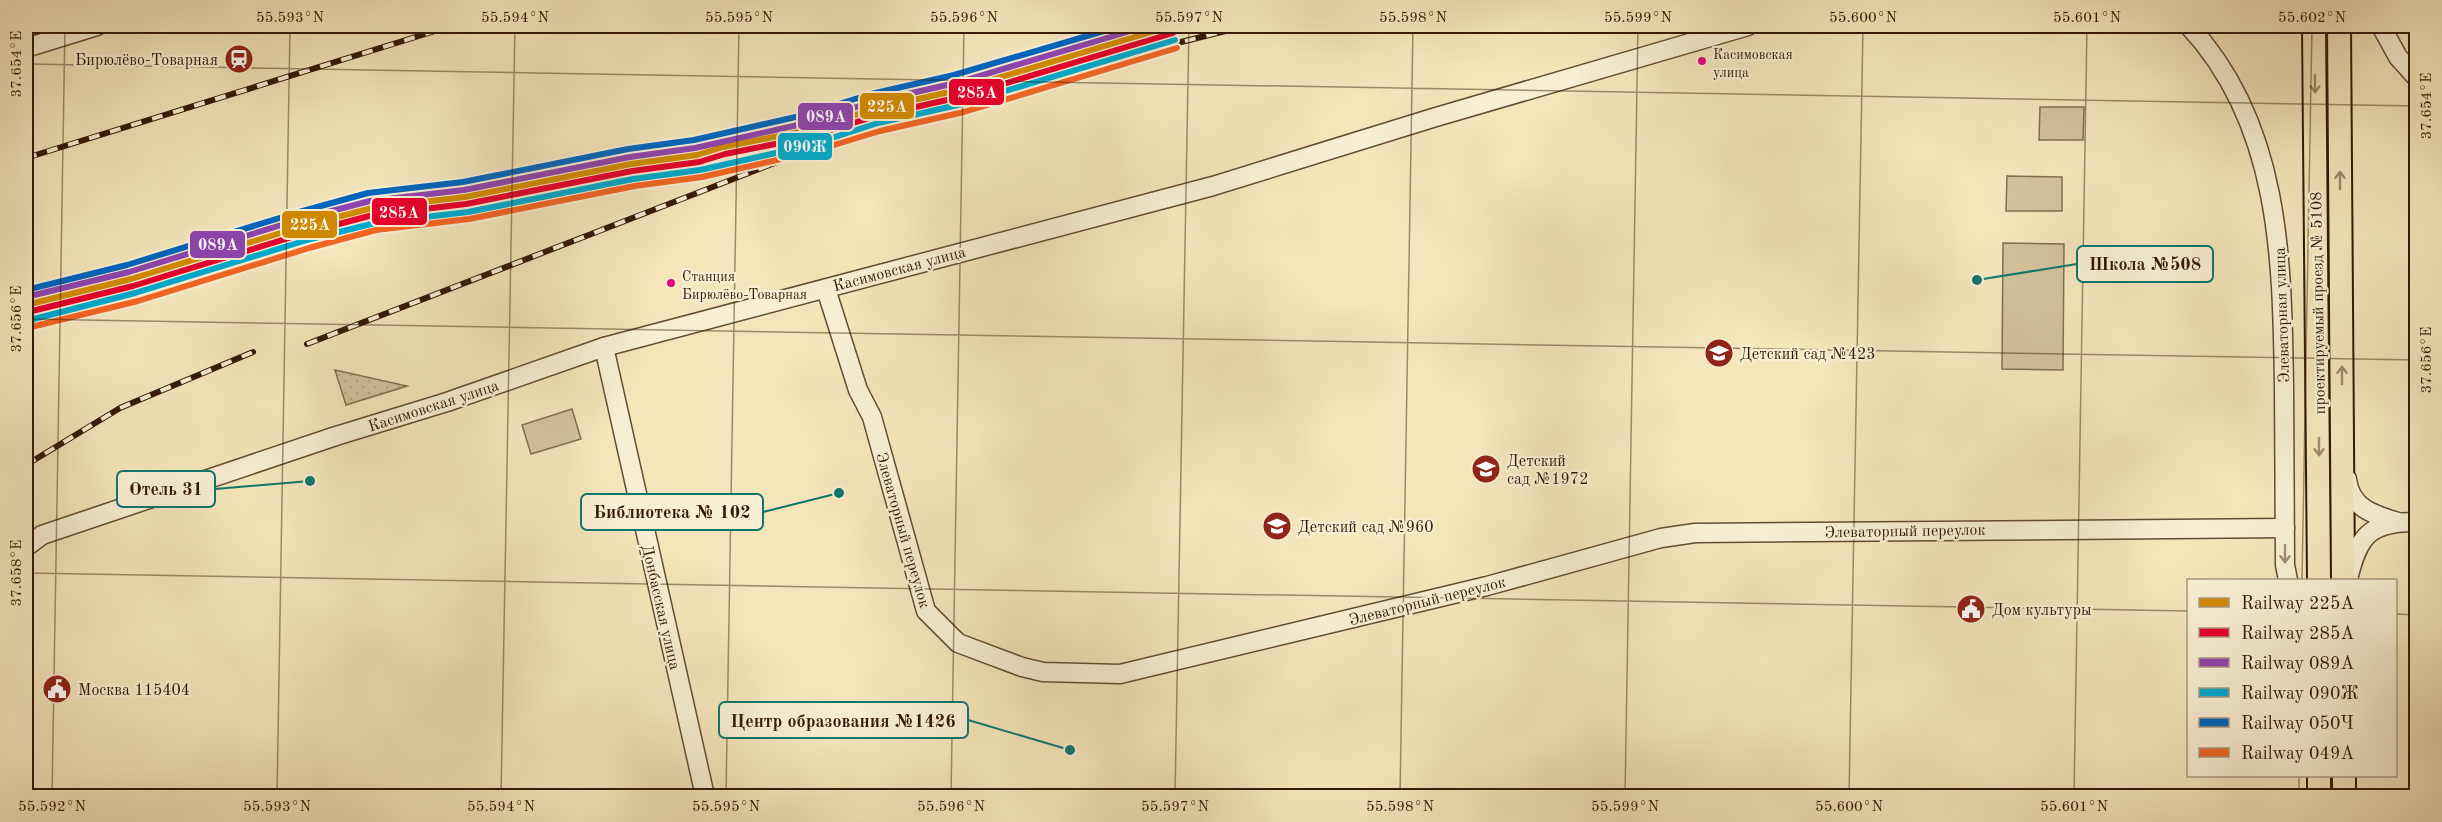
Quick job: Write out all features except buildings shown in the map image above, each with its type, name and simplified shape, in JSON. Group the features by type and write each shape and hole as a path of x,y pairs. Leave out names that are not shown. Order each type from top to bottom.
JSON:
{"main road":[{"name":"проектируемый проезд № 5108","path":"2314,26 2319,579"},
{"name":"проектируемый проезд № 5108","path":"2339,26 2345,579"},
{"path":"2319,777 2319,796"},
{"path":"2344,777 2344,796"}],"street":[{"path":"26,48 97,26"},
{"name":"Касимовская улица","path":"26,547 42,535 325,440 447,402 604,347 1213,186 1748,26"},
{"name":"Элеваторная улица","path":"2189,26 2216,61 2240,102 2259,148 2275,210 2283,290 2285,565 2288,579"},
{"path":"2381,26 2398,57 2416,76"},
{"name":"Элеваторный переулок","path":"826,288 858,390 872,417 926,611 958,643 1022,668 1043,672 1120,674 1487,586 1661,538 1695,533 2285,528"},
{"name":"Донбасская улица","path":"604,347 705,796"},
{"path":"2342,451 2349,492 2355,502 2368,512 2408,522"},
{"path":"2345,579 2359,543 2374,529 2408,522"}],"shaded area":[{"path":"2040,107 2084,107 2083,140 2039,140"},
{"path":"2007,176 2062,177 2062,211 2006,211"},
{"path":"2003,243 2064,244 2063,370 2002,369"},
{"path":"335,370 407,386 346,405"},
{"path":"572,409 581,439 531,454 522,425"}],"railway":[{"path":"26,158 451,26"},
{"path":"970,86 1034,79 1245,26"},
{"path":"307,344 803,152"},
{"path":"26,465 120,408 253,352"}],"rail line":[{"name":"050Ч","path":"26,290 127,265 368,193 463,182 628,149 694,140 800,116 871,94 954,75 1121,26"},
{"name":"089А","path":"26,297 129,272 301,219 370,201 464,190 630,157 695,148 802,124 872,102 956,83 1147,26"},
{"name":"225А","path":"26,305 131,279 303,226 372,208 465,197 631,164 697,155 723,147 804,131 874,109 958,90 1171,26"},
{"name":"285А","path":"28,312 133,286 305,233 373,215 466,204 632,171 699,162 725,154 805,138 876,116 960,97 1173,33"},
{"name":"090Ж","path":"30,320 135,293 307,240 375,223 468,212 633,179 700,170 807,146 878,123 962,104 1175,40"},
{"name":"049А","path":"31,327 138,301 309,248 376,230 469,219 635,186 702,177 808,153 880,131 964,112 1177,48"}],"place":[{"name":"Бирюлёво-Товарная","path":"239,59"},
{"name":"Касимовская улица","path":"1702,61"},
{"name":"Школа №508","path":"1977,280"},
{"name":"Станция Бирюлёво-Товарная","path":"671,283"},
{"name":"Детский сад №423","path":"1719,353"},
{"name":"Детский сад №1972","path":"1486,469"},
{"name":"Отель 31","path":"310,481"},
{"name":"Библиотека № 102","path":"839,493"},
{"name":"Детский сад №960","path":"1277,526"},
{"name":"Дом культуры","path":"1971,609"},
{"name":"Москва 115404","path":"57,689"},
{"name":"Центр образования №1426","path":"1070,750"}]}
